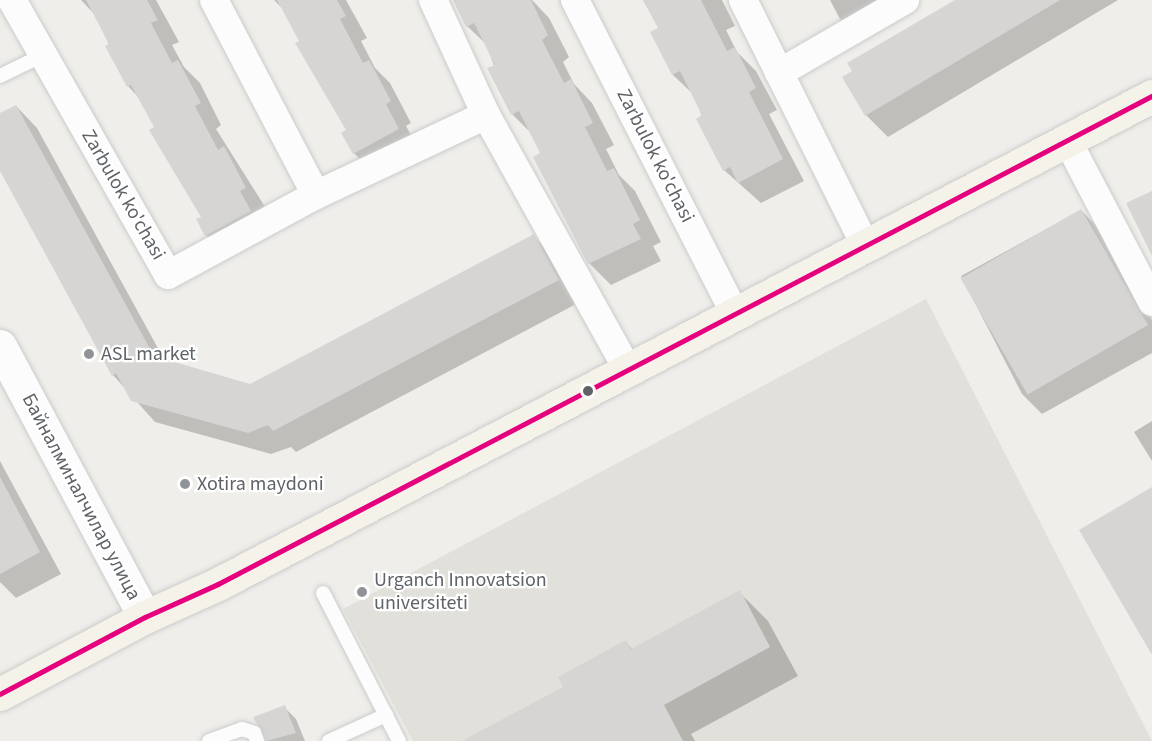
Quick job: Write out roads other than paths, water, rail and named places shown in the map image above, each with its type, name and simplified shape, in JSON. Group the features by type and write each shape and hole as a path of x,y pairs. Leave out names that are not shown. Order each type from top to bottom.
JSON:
{"main road":[{"path":"0,694 145,617 218,584 734,312 1152,96"}],"street":[{"name":"Zarbulok ko'chasi","path":"12,0 168,275 316,195 486,115"},
{"path":"214,0 316,195"},
{"path":"434,0 486,115 627,368"},
{"name":"Zarbulok ko'chasi","path":"575,0 734,312"},
{"path":"742,0 865,245"},
{"path":"779,73 905,0"},
{"path":"1067,140 1152,302"},
{"name":"Байналминалчилар улица","path":"0,346 145,617"}],"lane":[{"path":"0,76 43,55"},
{"path":"323,593 399,741"},
{"path":"329,741 386,714"},
{"path":"209,741 242,729 254,734 257,741"}],"place":[{"name":"ASL market","path":"89,354"},
{"name":"Xotira maydoni","path":"185,484"},
{"name":"Urganch Innovatsion universiteti","path":"362,592"}]}
